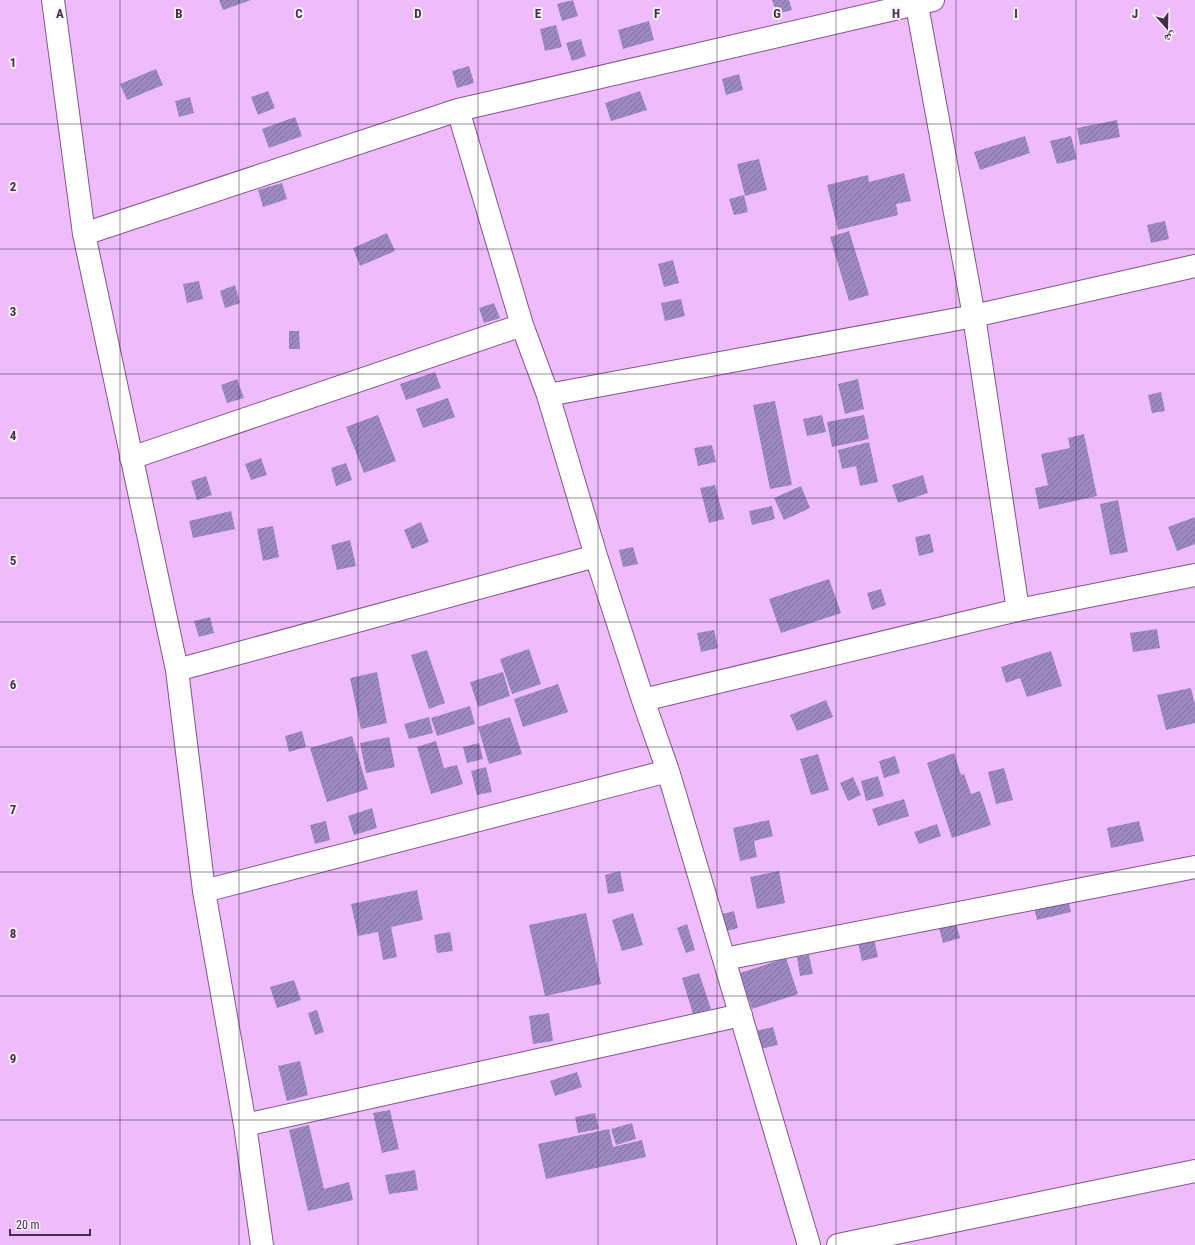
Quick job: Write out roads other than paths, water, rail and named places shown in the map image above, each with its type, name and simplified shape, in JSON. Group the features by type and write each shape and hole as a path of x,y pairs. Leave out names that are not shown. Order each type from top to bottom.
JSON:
{"street":[{"path":"53,0 84,234 177,670 204,891 245,1124 262,1245"},
{"path":"84,234 458,110 922,1 974,316 1018,610"},
{"path":"458,110 522,325 548,395 596,556 668,771 809,1245"},
{"path":"548,395 974,316 1195,266"},
{"path":"131,458 522,325"},
{"path":"177,670 596,556"},
{"path":"643,700 1018,610 1195,575"},
{"path":"204,891 668,771"},
{"path":"724,959 1195,867"},
{"path":"245,1124 741,1014"},
{"path":"838,1245 1195,1171"}]}
